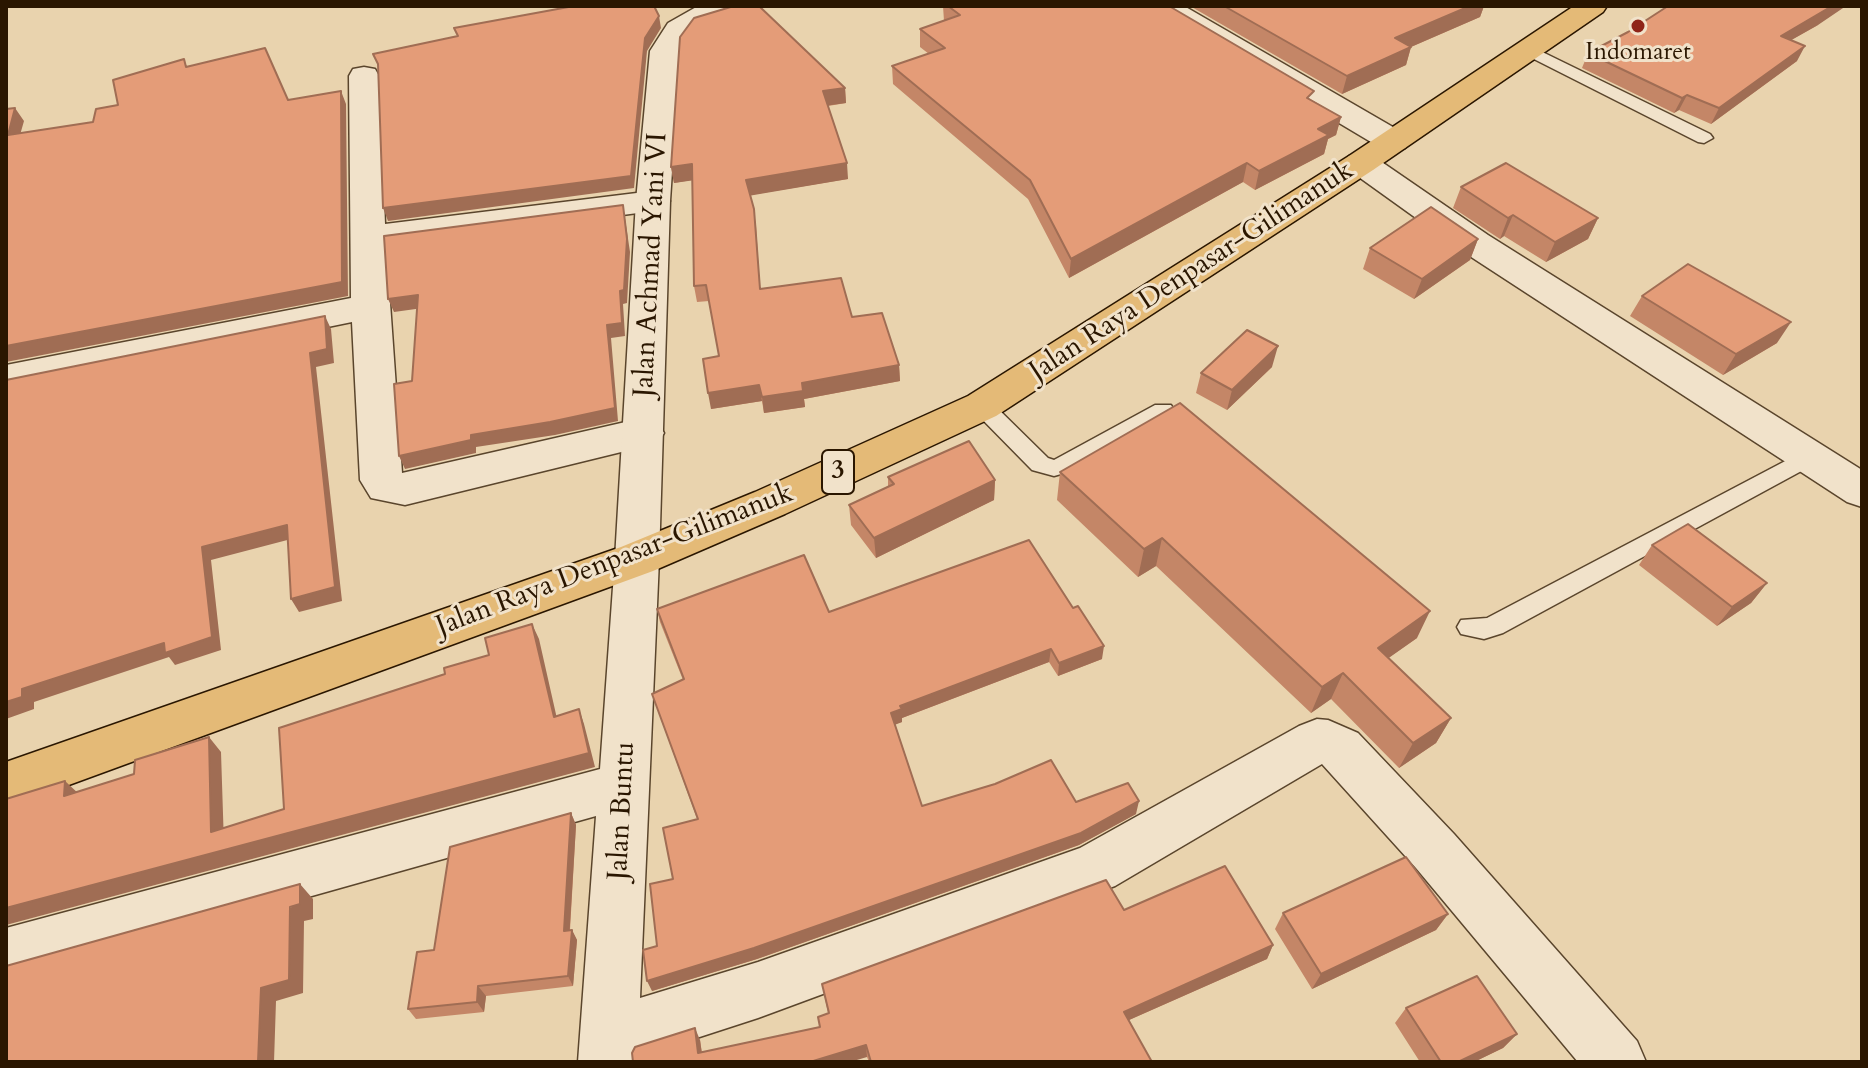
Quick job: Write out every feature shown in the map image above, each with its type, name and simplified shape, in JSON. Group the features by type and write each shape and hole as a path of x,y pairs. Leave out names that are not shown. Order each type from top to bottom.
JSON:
{"highway":[{"name":"Jalan Raya Denpasar-Gilimanuk","path":"6,785 637,559 770,503 982,406 1377,152 1593,6"}],"street":[{"name":"Jalan Achmad Yani VI","path":"637,559 653,201 665,51 669,39 687,23 727,6"},
{"path":"1163,6 1377,152 1475,243 1862,491"},
{"path":"364,76 370,306 381,480 386,487 405,489 643,433"},
{"path":"368,237 653,201"},
{"path":"6,379 370,306"},
{"name":"Jalan Buntu","path":"609,1049 637,559"},
{"path":"609,1049 758,990 1096,868 1317,741 1340,749 1435,851 1612,1061"},
{"path":"6,955 624,785"}],"lane":[{"path":"1528,50 1704,138"},
{"path":"982,406 1040,464 1054,468 1071,463 1163,410"},
{"path":"1470,627 1484,629 1494,626 1810,456"}],"building":[{"path":"574,6 654,6 659,16 645,38 631,176 383,208 378,64 373,54 458,36 454,28"},
{"path":"734,6 759,6 845,88 823,91 847,163 746,180 754,209 760,289 841,278 852,317 882,313 899,365 802,383 803,391 762,397 759,385 708,393 703,359 719,356 706,285 694,286 692,164 671,167 680,37 694,18"},
{"path":"948,6 1169,6 1314,91 1307,98 1341,117 1318,129 1329,135 1259,171 1247,163 1071,259 1030,180 892,66 945,48 920,29 960,15"},
{"path":"1224,6 1470,6 1395,38 1411,47 1347,76"},
{"path":"1668,6 1832,6 1781,36 1805,46 1719,108 1687,95 1682,98 1588,53"},
{"path":"265,48 288,100 341,91 342,282 6,346 6,109 15,108 8,135 93,122 96,109 118,105 113,80 184,59 186,67"},
{"path":"1506,163 1598,218 1555,242 1513,215 1508,218 1461,187"},
{"path":"623,205 627,239 624,290 620,291 622,323 607,325 615,408 471,435 471,440 399,456 394,384 412,381 418,295 388,299 384,236"},
{"path":"1431,207 1478,239 1422,279 1370,248"},
{"path":"1688,264 1791,322 1736,354 1642,296"},
{"path":"325,316 327,349 310,353 335,587 291,599 287,525 202,547 212,637 165,653 164,643 22,689 22,697 6,702 6,380"},
{"path":"1247,330 1278,346 1232,390 1201,373"},
{"path":"1180,403 1430,611 1378,648 1451,718 1413,743 1343,673 1322,687 1162,538 1144,549 1060,472"},
{"path":"969,441 995,480 874,538 849,505 894,484 888,477"},
{"path":"1688,524 1767,583 1732,607 1652,545"},
{"path":"1029,540 1073,608 1078,606 1104,646 1059,663 1051,649 900,706 902,709 891,713 922,806 995,784 1051,760 1076,802 1128,783 1139,801 1081,833 754,948 647,981 643,950 657,946 650,884 673,879 663,828 698,819 652,694 684,679 657,609 804,555 829,612"},
{"path":"532,624 554,717 579,709 589,753 6,908 6,799 65,781 64,796 134,774 135,760 209,737 211,832 284,809 279,728 445,674 444,668 489,655 485,638"},
{"path":"571,813 564,931 572,930 568,976 478,986 477,1002 408,1009 417,952 434,950 450,847"},
{"path":"1406,857 1448,914 1321,974 1283,913"},
{"path":"1225,866 1273,945 1124,1012 1152,1062 871,1062 866,1045 810,1062 633,1062 635,1047 695,1028 698,1053 820,1027 818,1017 829,1013 822,984 1106,880 1124,910"},
{"path":"300,884 300,904 290,907 289,980 261,988 258,1062 6,1062 6,966"},
{"path":"1477,976 1517,1034 1458,1062 1441,1062 1406,1008"}],"place":[{"name":"Indomaret","path":"1638,26"}]}
